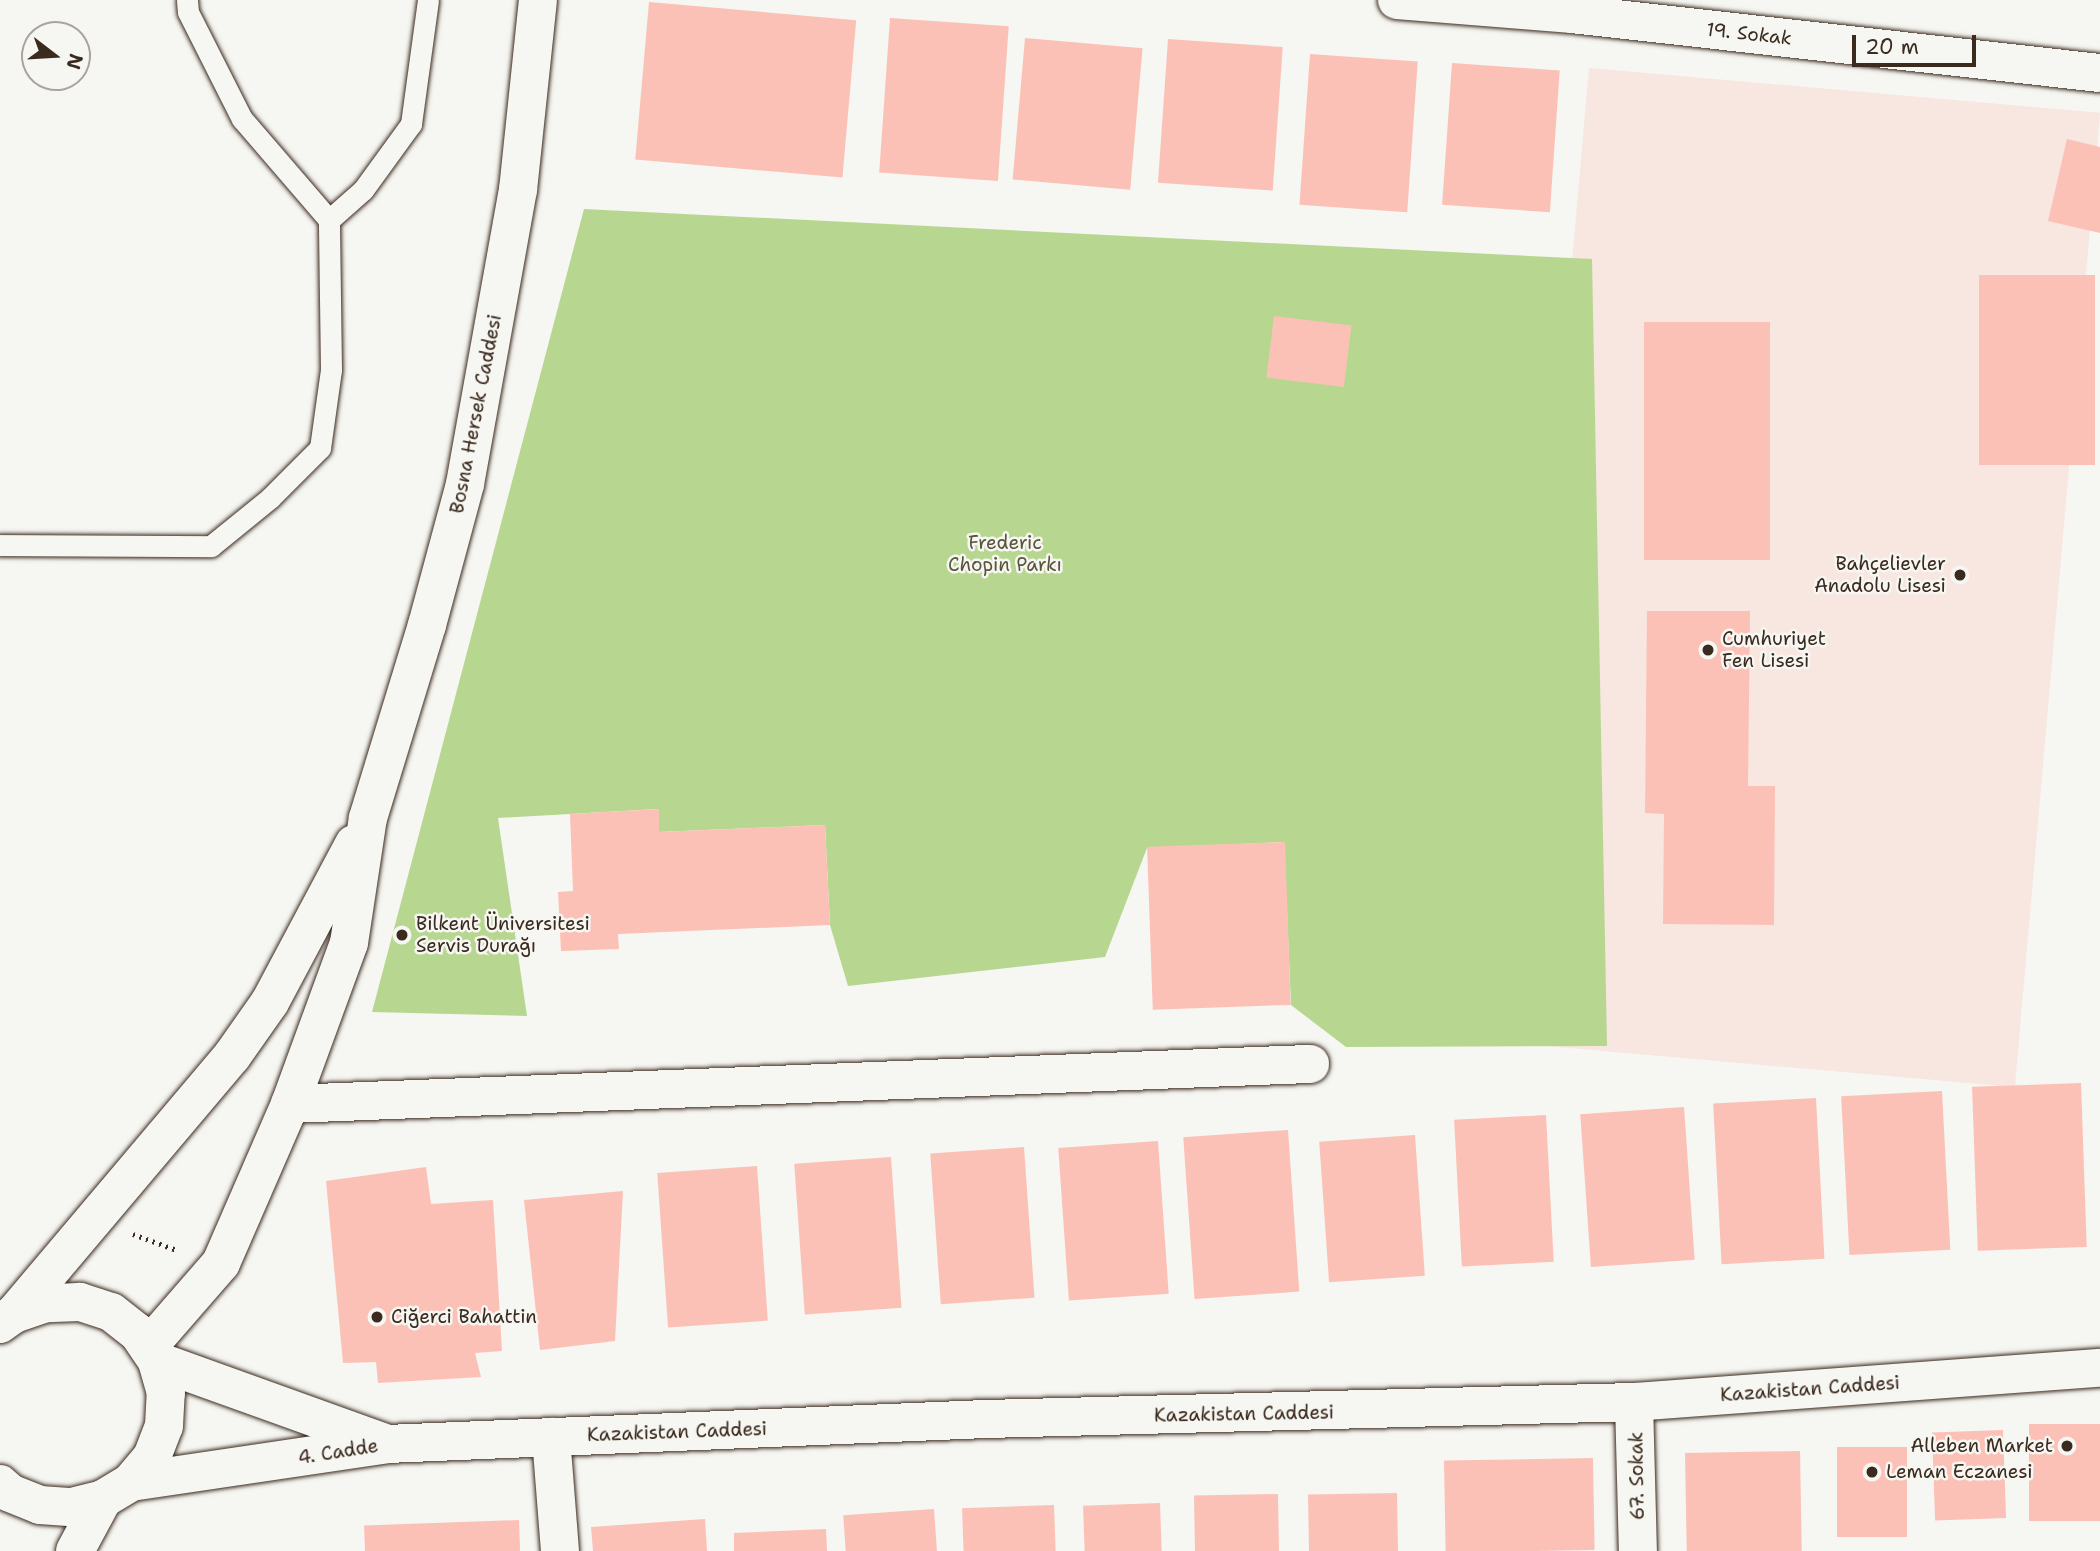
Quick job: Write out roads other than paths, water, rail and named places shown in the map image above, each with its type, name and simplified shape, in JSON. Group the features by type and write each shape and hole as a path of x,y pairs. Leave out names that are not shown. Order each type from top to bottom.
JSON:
{"main road":[{"name":"Bosna Hersek Caddesi","path":"368,818 427,625 465,484 518,190 538,0"},
{"name":"19. Sokak","path":"1397,0 1571,7 2100,73"},
{"path":"153,1354 221,1263 290,1104 349,943 368,818"},
{"path":"7,1319 232,1056 270,1002 368,818"},
{"path":"290,1104 1310,1064"},
{"path":"7,1319 46,1303 79,1302 111,1312 138,1333 153,1354 166,1393 164,1426 152,1457 117,1491 75,1551"},
{"name":"4. Cadde","path":"153,1354 387,1444"},
{"name":"Kazakistan Caddesi","path":"387,1444 986,1419 1634,1402 2100,1368"},
{"name":"67. Sokak","path":"1634,1402 1638,1551"},
{"path":"551,1437 559,1551"},
{"name":"4. Cadde","path":"0,1484 10,1493 40,1505 72,1507 117,1491 387,1444"}],"lane":[{"path":"0,545 211,546 270,498 320,448 331,370 329,220 242,118 188,12 187,0"},
{"path":"329,220 363,190 411,124 428,0"}],"place":[{"name":"Bahçelievler Anadolu Lisesi","path":"1960,575"},
{"name":"Cumhuriyet Fen Lisesi","path":"1708,650"},
{"name":"Bilkent Üniversitesi Servis Durağı","path":"402,935"},
{"name":"Ciğerci Bahattin","path":"377,1317"},
{"name":"Alleben Market","path":"2067,1446"},
{"name":"Leman Eczanesi","path":"1872,1472"}],"park label":[{"name":"Frederic Chopin Parkı","path":"1005,554"}]}
